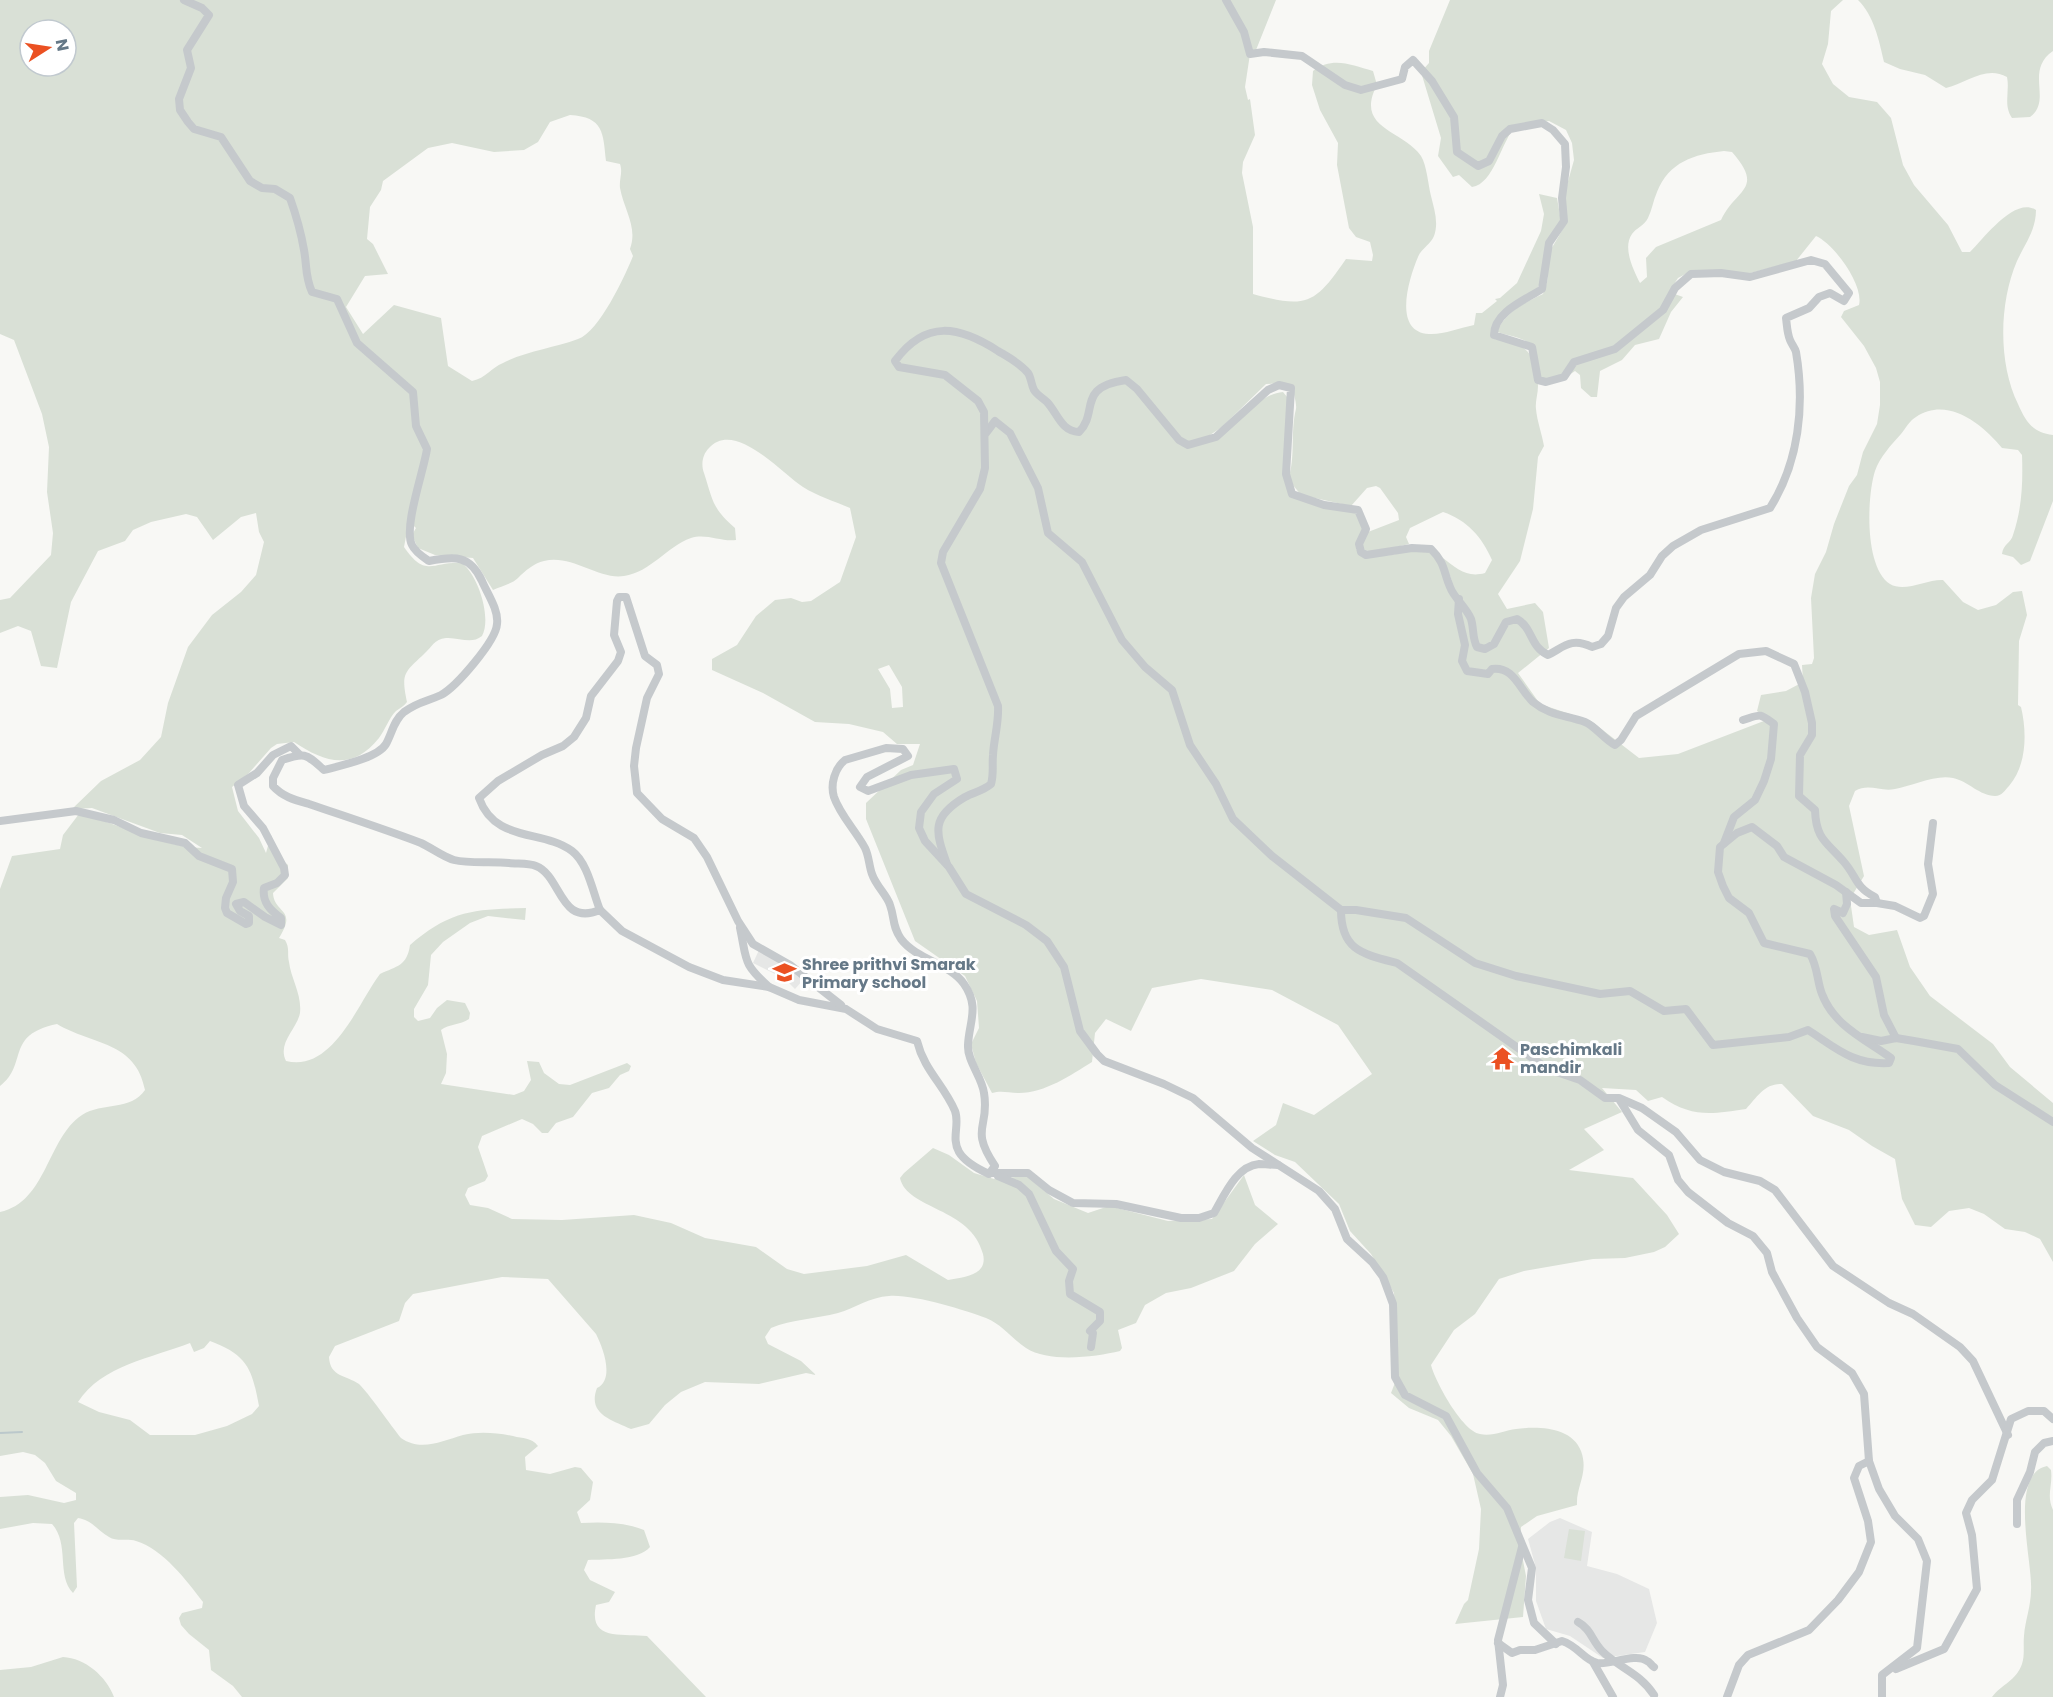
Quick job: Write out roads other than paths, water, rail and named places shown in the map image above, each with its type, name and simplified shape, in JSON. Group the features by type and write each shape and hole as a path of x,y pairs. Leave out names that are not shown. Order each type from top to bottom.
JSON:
{"street":[{"path":"184,0 202,8 209,15 188,50 191,68 179,99 180,110 194,129 221,137 250,181 262,188 275,189 290,198 301,227 306,258 305,278 312,292 337,299 357,342 412,392 416,426 427,449 417,484 410,533 411,544 429,561 462,560 470,562 476,569 496,615 495,632 466,672 447,691 418,702 400,716 385,746 357,762 324,770 307,755 299,754 282,760 273,778 273,786 280,794 437,849 454,860 487,860 537,866 551,880 564,901 578,913 592,914 600,910"},
{"path":"949,867 937,828 941,817 950,808 991,784 994,776 992,757 999,728 998,706 994,693 976,656 965,619 941,563 943,552 980,489 985,468 986,433 984,412 978,401 945,375 899,367 895,361 904,349 924,334 939,329 973,335 1012,359 1028,373 1035,391 1048,403 1063,426 1073,432 1079,432 1083,428 1089,405 1098,390 1111,382 1126,380 1137,389 1179,440 1188,445 1216,437 1268,390 1279,386 1291,388 1286,474 1292,494 1324,505 1358,510 1366,529 1359,544 1361,552 1366,555 1412,548 1431,549 1441,559 1450,589 1459,599 1471,620 1473,640 1477,647 1485,649 1494,644 1506,622 1517,619 1525,624 1533,645 1548,655 1563,644 1585,643 1592,647 1601,644 1608,636 1616,608 1624,597 1650,575 1662,556 1673,546 1701,530 1770,508 1779,493 1793,450 1802,400 1796,350 1791,341 1786,318 1809,308 1819,297 1830,293 1844,301 1849,293 1825,264 1811,260 1750,278 1721,273 1691,274 1675,288 1663,310 1615,349 1574,362 1564,377 1546,382 1538,380 1532,347 1494,335 1494,328 1502,315 1542,290 1549,243 1564,221 1562,198 1566,167 1565,144 1553,129 1542,123 1510,129 1502,136 1489,161 1478,166 1457,152 1454,117 1432,81 1413,60 1406,67 1402,79 1361,90 1345,85 1302,56 1250,54 1244,32 1226,0"},
{"path":"986,433 995,421 1010,433 1038,488 1048,533 1082,562 1122,640 1145,667 1172,690 1190,745 1216,784 1233,819 1272,856 1341,910 1356,909 1406,918 1475,963 1516,976 1600,994 1630,991 1664,1011 1686,1009 1713,1045 1789,1037 1808,1030 1841,1054 1860,1060 1889,1063 1891,1058 1859,1037 1836,1018 1821,992 1817,966 1810,954 1764,943 1749,913 1729,897 1718,872 1720,847 1737,833 1752,827 1778,846 1784,857 1811,870 1861,903 1895,906 1920,918 1924,916 1933,894 1928,864 1933,823"},
{"path":"770,987 723,980 689,967 622,931 600,910 583,866 574,852 507,830 482,807 479,798 498,782 563,746 574,737 585,718 591,696 618,661 621,652 614,635 619,597 626,597 645,656 657,665 659,674 642,716 634,766 637,793 662,819 694,838 707,857 738,921 753,944 802,974 846,1009 877,1029 917,1041 921,1059 956,1113 954,1138 959,1152 979,1169 1019,1185 1029,1194 1056,1251 1073,1269 1069,1281 1070,1294 1100,1311 1100,1321 1090,1331 1093,1333 1091,1347"},
{"path":"1459,599 1458,614 1465,645 1462,661 1467,671 1488,674 1492,669 1500,668 1511,673 1527,696 1544,711 1587,722 1615,745 1621,740 1636,716 1738,654 1766,651 1794,664 1805,692 1812,723 1812,735 1800,755 1799,796 1815,810 1816,828 1828,848 1845,863 1855,882 1863,891 1875,897 1877,903"},
{"path":"1724,844 1734,817 1755,800 1771,759 1774,724 1767,716 1759,715 1743,720"},
{"path":"0,821 76,811 114,820 141,833 185,843 200,856 232,869 233,882 226,898 227,914 246,924 249,923 249,916 240,911 236,904 244,902 281,925 281,918 269,908 263,896 264,888 277,883 285,875 284,868 263,828 244,806 238,785 257,773 284,747 291,746 299,754"},
{"path":"992,1173 995,1166 982,1144 980,1131 984,1090 968,1047 974,1016 971,999 963,983 944,968 920,957 900,937 892,925 890,904 872,875 866,851 834,797 832,782 840,764 845,760 886,748 907,752 908,756 904,760 867,777 861,787 868,791 911,775 954,769 957,779 934,794 918,819 925,841 949,867 966,894 1026,926 1047,941 1064,967 1080,1031 1104,1061 1193,1098 1252,1148 1319,1191 1335,1209 1347,1239 1372,1262 1383,1277 1393,1304 1395,1377 1405,1395 1446,1416 1478,1473 1507,1508 1532,1568 1528,1600 1534,1623 1556,1644"},
{"path":"1846,892 1843,913 1834,909 1835,916 1876,977 1884,1015 1896,1038"},
{"path":"1341,910 1341,929 1346,940 1370,956 1397,963 1548,1069 1580,1080 1605,1098 1619,1098 1642,1108 1676,1132 1700,1160 1724,1172 1760,1180 1774,1190 1833,1266 1889,1303 1913,1314 1960,1347 1973,1361 2007,1434"},
{"path":"738,921 744,959 752,972 770,987 799,1000 846,1009"},
{"path":"1859,1037 1881,1041 1896,1038 1958,1049 1995,1085 2053,1122"},
{"path":"1619,1098 1638,1130 1669,1155 1678,1180 1688,1192 1728,1223 1753,1236 1767,1252 1772,1272 1797,1318 1817,1347 1852,1373 1864,1394 1869,1461 1895,1516 1918,1539 1927,1561 1917,1648 1882,1675 1881,1697"},
{"path":"992,1173 1028,1173 1049,1190 1074,1203 1116,1204 1145,1208 1172,1217 1199,1218 1214,1213 1227,1189 1248,1168 1258,1164 1279,1165"},
{"path":"1882,1675 1944,1649 1977,1589 1972,1535 1966,1513 1972,1500 1992,1480 2011,1419 2028,1411 2044,1411 2053,1419"},
{"path":"2017,1524 2017,1500 2036,1452 2044,1443 2053,1441"},
{"path":"1727,1697 1739,1665 1748,1655 1809,1630 1838,1600 1859,1572 1871,1542 1868,1521 1854,1478 1859,1466 1869,1461"},
{"path":"1500,1697 1503,1685 1498,1643 1517,1556 1522,1547"},
{"path":"1578,1622 1588,1627 1595,1642 1614,1661 1645,1681 1654,1695"},
{"path":"1498,1643 1512,1653 1562,1641 1570,1643 1593,1662 1612,1697"},
{"path":"1593,1662 1604,1665 1626,1658 1646,1660 1654,1667"}],"waterway":[{"path":"0,1433 22,1432"}],"place":[{"name":"Shree prithvi Smarak Primary school","path":"784,973"},
{"name":"Paschimkali mandir","path":"1502,1058"}]}
